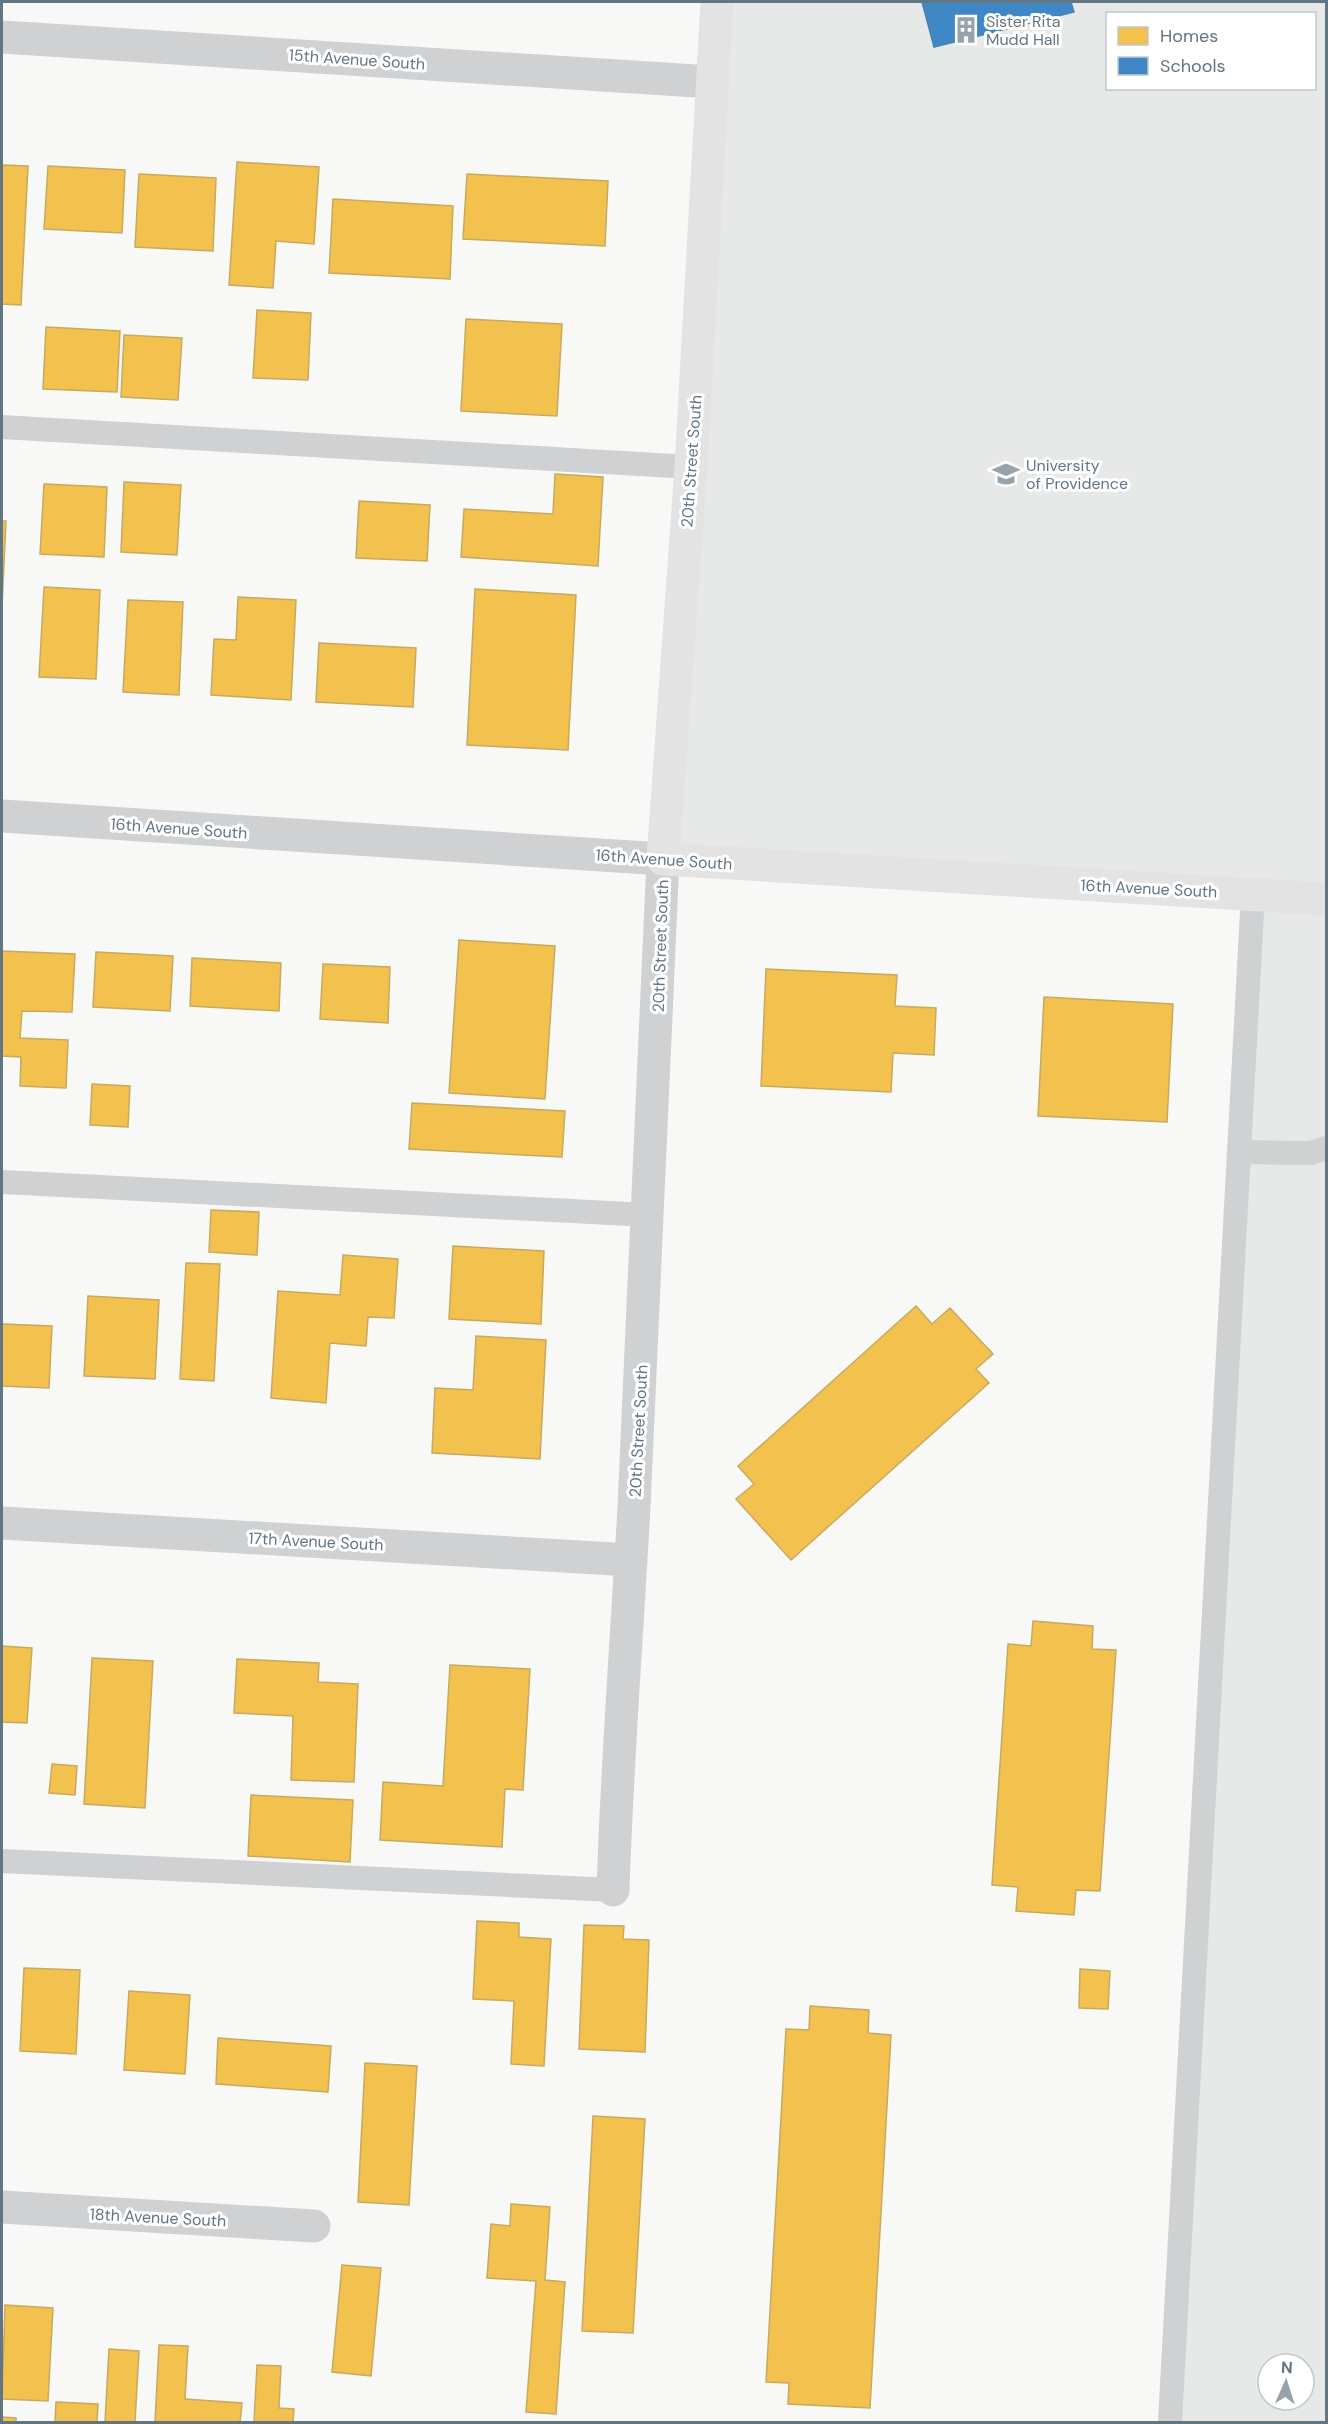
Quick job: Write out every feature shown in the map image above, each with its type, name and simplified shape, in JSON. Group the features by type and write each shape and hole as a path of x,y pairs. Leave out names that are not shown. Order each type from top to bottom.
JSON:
{"street":[{"name":"20th Street South","path":"613,1890 616,1765 631,1560 649,1215 663,859 691,467 717,2"},
{"name":"15th Avenue South","path":"2,37 712,82"},
{"name":"16th Avenue South","path":"2,816 663,859 1326,898"},
{"name":"17th Avenue South","path":"2,1523 631,1560"},
{"name":"18th Avenue South","path":"2,2207 314,2226"}],"lane":[{"path":"2,427 691,467"},
{"path":"1170,2422 1253,894"},
{"path":"1240,1152 1311,1153 1326,1148"},
{"path":"2,1182 649,1215"},
{"path":"2,1861 613,1890"}],"shaded area":[{"name":"University of Providence","path":"715,2 1326,2 1326,2422 1170,2422 1253,895 663,859"}],"building: Homes":[{"path":"237,162 319,167 314,244 276,241 273,288 229,285"},
{"path":"2,165 28,166 21,305 2,304"},
{"path":"48,166 125,170 122,233 44,229"},
{"path":"139,174 216,178 213,251 135,247"},
{"path":"467,174 608,181 605,246 463,239"},
{"path":"333,199 453,206 450,279 329,273"},
{"path":"257,310 311,313 308,380 253,378"},
{"path":"466,319 562,324 557,416 461,411"},
{"path":"46,327 120,331 117,392 43,389"},
{"path":"124,335 182,338 178,400 121,397"},
{"path":"555,474 603,477 598,566 461,557 464,509 553,514"},
{"path":"124,482 181,485 177,555 121,552"},
{"path":"44,484 107,487 104,557 40,554"},
{"path":"359,501 430,505 427,561 356,558"},
{"path":"2,521 6,521 2,606"},
{"path":"44,587 100,590 96,679 39,677"},
{"path":"475,589 576,595 568,750 467,745"},
{"path":"238,597 296,600 291,700 211,695 214,639 236,640"},
{"path":"128,600 183,602 179,695 123,692"},
{"path":"319,643 416,648 413,707 316,702"},
{"path":"459,940 555,946 545,1099 449,1093"},
{"path":"2,951 75,954 72,1012 22,1011 20,1038 68,1040 66,1088 20,1086 21,1057 2,1056"},
{"path":"96,952 173,956 170,1011 93,1007"},
{"path":"192,958 281,963 279,1011 190,1006"},
{"path":"323,964 390,967 388,1023 320,1019"},
{"path":"766,969 897,975 895,1006 936,1008 934,1055 893,1053 891,1092 761,1086"},
{"path":"1044,997 1173,1004 1167,1122 1038,1116"},
{"path":"92,1084 130,1086 128,1127 90,1125"},
{"path":"412,1103 565,1111 562,1157 409,1149"},
{"path":"211,1210 259,1212 257,1255 209,1252"},
{"path":"453,1246 544,1251 541,1324 449,1319"},
{"path":"343,1255 398,1259 394,1318 368,1317 366,1346 330,1343 326,1403 271,1398 278,1291 340,1295"},
{"path":"186,1263 220,1264 214,1381 180,1379"},
{"path":"88,1296 159,1300 155,1379 84,1376"},
{"path":"916,1306 932,1324 950,1308 993,1354 976,1369 989,1383 791,1560 736,1499 754,1484 738,1466"},
{"path":"2,1324 52,1326 49,1388 2,1386"},
{"path":"476,1336 546,1340 540,1459 432,1453 435,1388 473,1390"},
{"path":"1033,1621 1093,1626 1092,1649 1116,1650 1100,1891 1076,1890 1074,1915 1016,1911 1018,1887 992,1885 1008,1644 1031,1646"},
{"path":"2,1646 32,1648 27,1723 2,1722"},
{"path":"92,1658 153,1661 145,1808 84,1804"},
{"path":"237,1659 319,1663 318,1682 358,1684 354,1782 291,1780 293,1716 234,1713"},
{"path":"450,1665 530,1669 523,1790 505,1789 502,1847 380,1840 383,1782 443,1786"},
{"path":"52,1764 77,1766 75,1795 49,1793"},
{"path":"251,1795 353,1800 350,1862 248,1856"},
{"path":"477,1921 519,1923 519,1937 551,1939 544,2066 511,2064 514,2001 473,1999"},
{"path":"584,1925 624,1926 623,1939 649,1940 645,2052 579,2049"},
{"path":"24,1968 80,1970 76,2054 20,2051"},
{"path":"1080,1969 1110,1971 1108,2009 1079,2008"},
{"path":"129,1991 190,1995 185,2074 124,2070"},
{"path":"810,2006 869,2010 868,2033 891,2035 870,2408 788,2404 789,2383 766,2382 786,2029 809,2030"},
{"path":"218,2038 331,2046 328,2092 216,2084"},
{"path":"365,2063 417,2066 409,2205 358,2202"},
{"path":"593,2116 645,2119 633,2333 582,2331"},
{"path":"511,2204 550,2207 545,2280 565,2282 556,2414 526,2412 536,2281 487,2278 491,2224 510,2226"},
{"path":"342,2265 381,2268 371,2376 332,2372"},
{"path":"5,2305 53,2308 48,2401 2,2399"},
{"path":"159,2345 188,2346 185,2399 242,2403 240,2422 155,2422"},
{"path":"109,2349 139,2351 135,2422 105,2422"},
{"path":"257,2365 281,2366 279,2408 294,2409 293,2422 254,2422"},
{"path":"56,2402 98,2404 97,2422 55,2422"},
{"path":"2,2417 16,2418 16,2422 2,2422"}],"building: Schools":[{"name":"Sister Rita Mudd Hall","path":"922,2 1071,2 1074,12 934,47"}],"place":[{"name":"Sister Rita Mudd Hall","path":"966,30"},
{"name":"University of Providence","path":"1006,474"}]}
